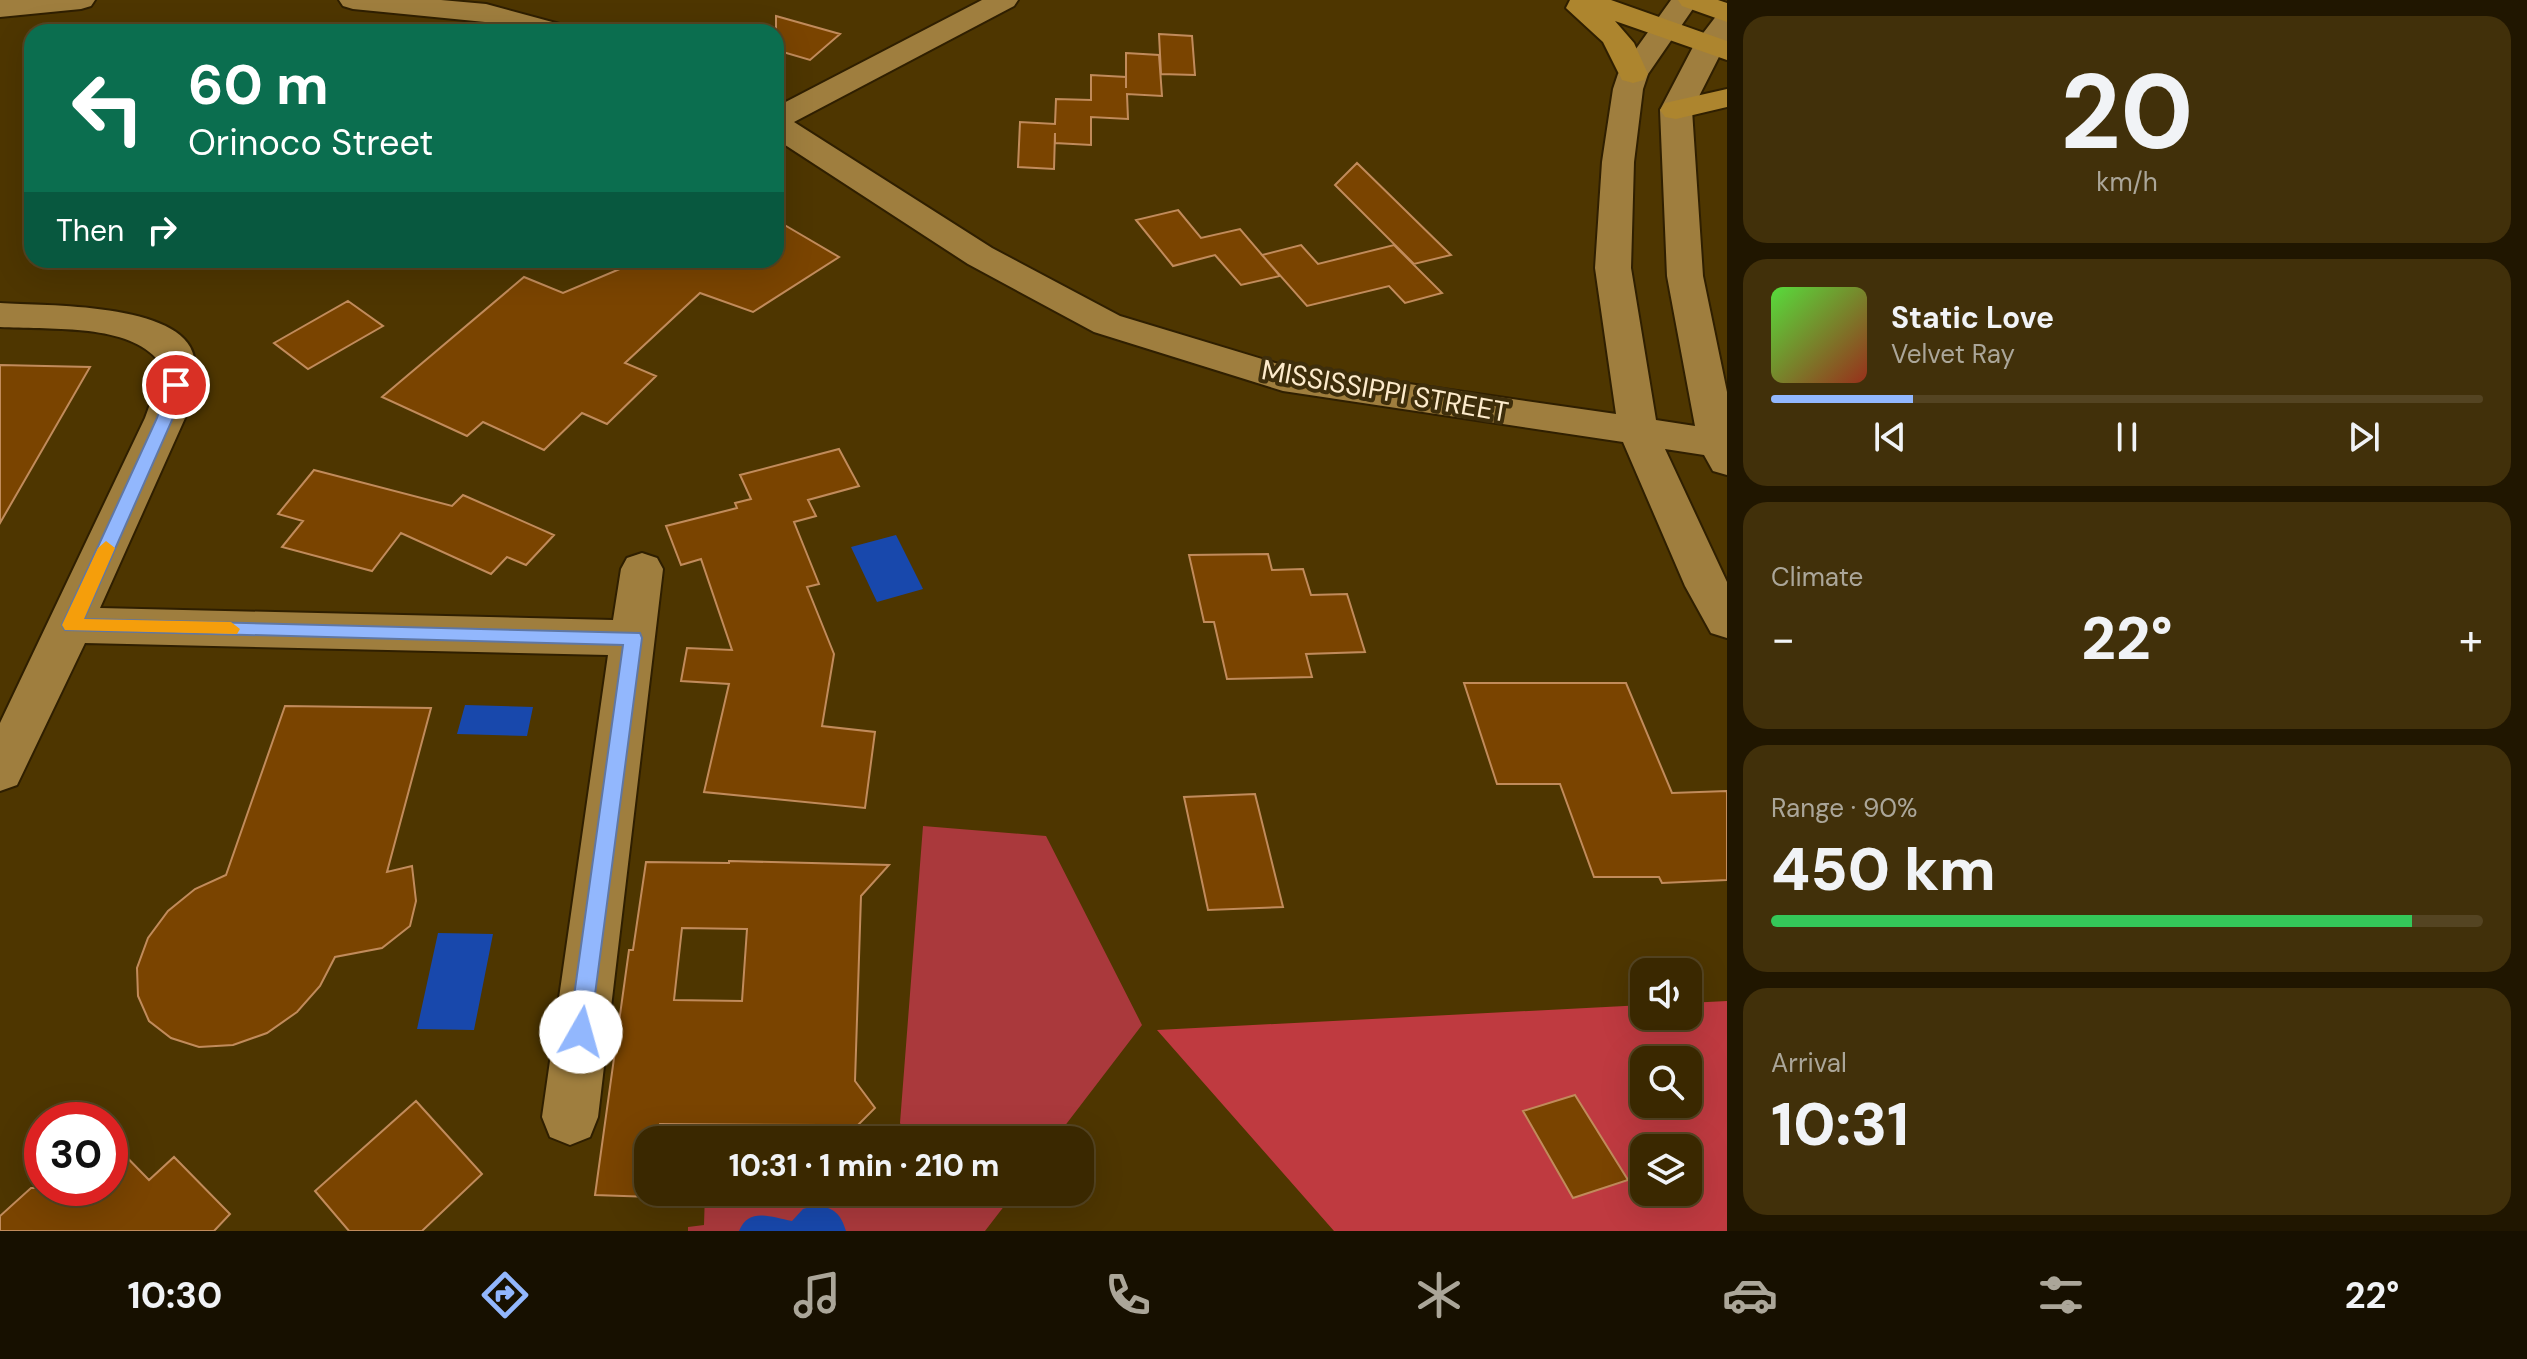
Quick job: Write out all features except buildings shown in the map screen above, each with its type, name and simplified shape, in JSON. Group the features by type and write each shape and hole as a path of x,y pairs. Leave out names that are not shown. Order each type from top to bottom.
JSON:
{"main road":[{"path":"1568,0 1613,33 1625,49 1633,74"},
{"path":"1584,0 1665,29 1721,39"},
{"path":"1692,0 1727,13"},
{"path":"1676,110 1727,98"}],"street":[{"path":"0,8 81,0"},
{"path":"353,0 486,13 527,24"},
{"path":"784,118 1004,0"},
{"path":"1685,0 1633,74 1618,162 1613,268 1638,432 1707,586 1727,621"},
{"path":"1721,39 1676,110 1685,276 1722,452"},
{"name":"MISSISSIPPI STREET","path":"784,127 980,256 1107,324 1283,378 1638,432 1722,452"},
{"path":"0,315 127,324 158,337 175,355 176,385 165,418 71,625 0,771"},
{"path":"570,1117 642,569"},
{"path":"71,625 633,638"}],"shaded area":[{"path":"923,826 1046,836 1142,1025 1065,1126 902,1126"},
{"path":"1727,1001 1727,1231 1334,1231 1157,1030 1630,1006 1630,1030 1702,1030 1702,1002"},
{"path":"705,1206 1004,1206 985,1231 688,1231 688,1227 704,1225"}],"water":[{"path":"896,535 923,589 877,602 851,547"},
{"path":"465,705 533,707 527,736 457,734"},
{"path":"438,933 493,934 474,1030 417,1029"},
{"path":"814,1206 828,1208 842,1220 846,1231 739,1231 754,1216 792,1221 803,1209"}],"slow traffic":[{"path":"106,548 71,625 231,629"}],"route":[{"path":"176,385 165,418 71,625 633,638 581,1032"}]}
